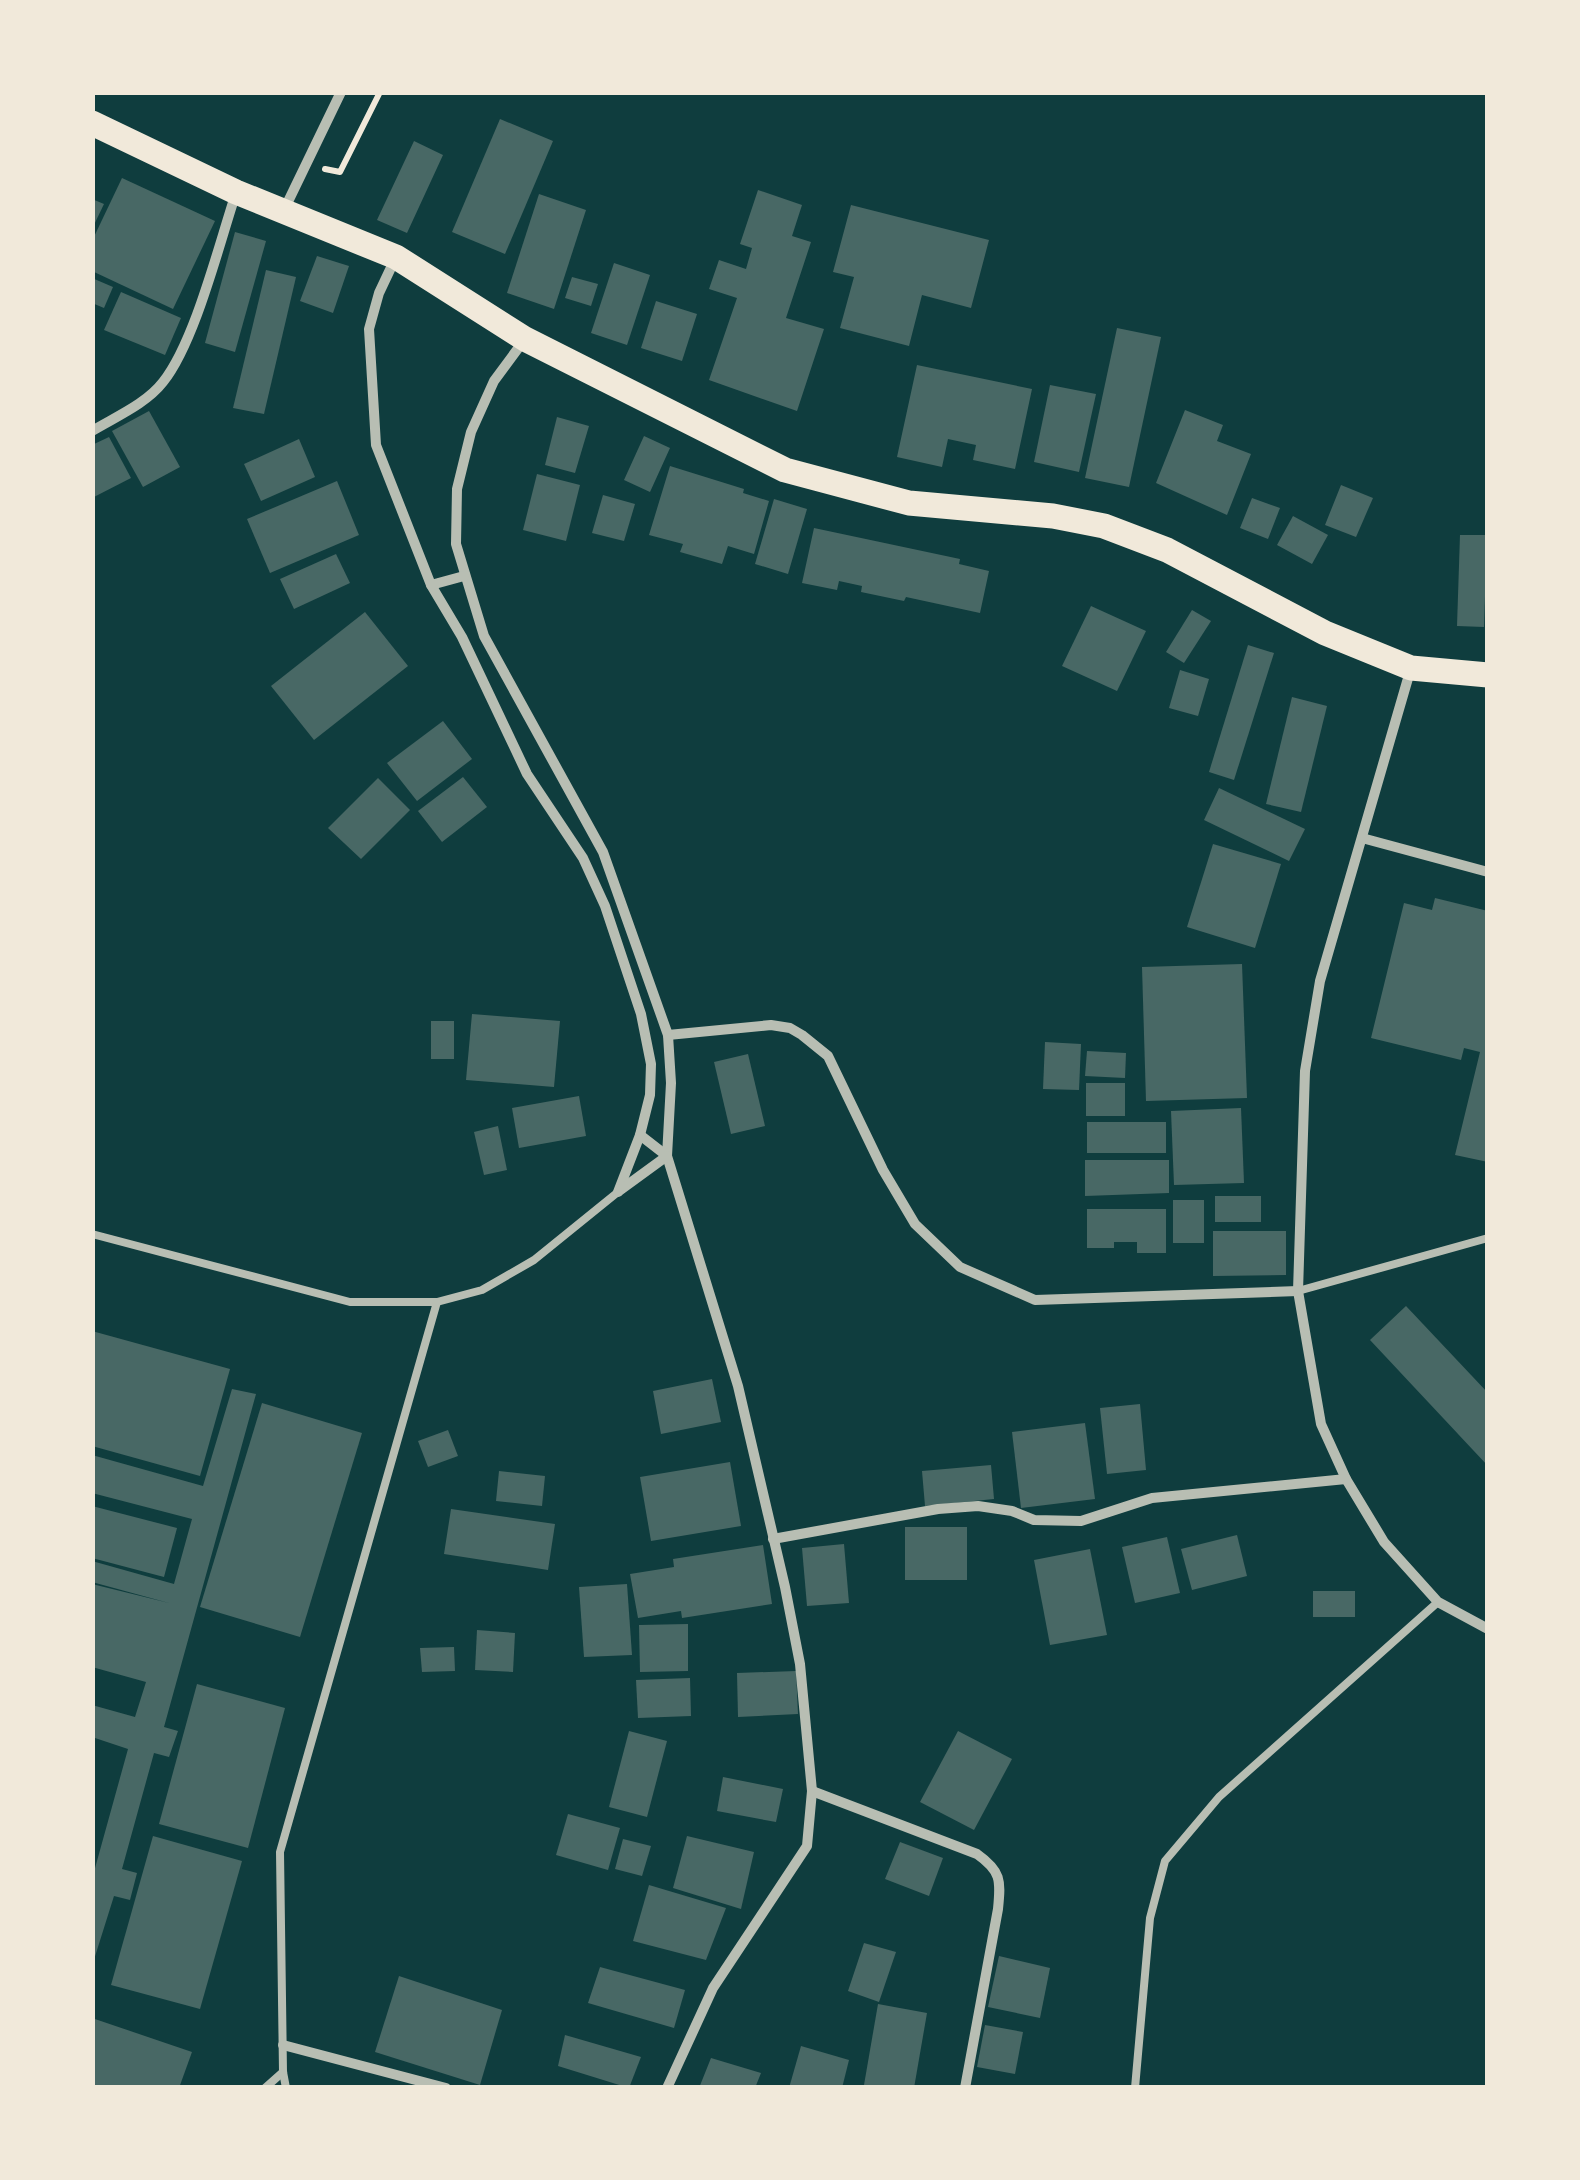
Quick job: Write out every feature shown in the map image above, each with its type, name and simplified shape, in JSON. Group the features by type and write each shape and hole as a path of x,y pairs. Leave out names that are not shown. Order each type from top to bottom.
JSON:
{"highway":[{"path":"92,123 236,192 396,258 526,338 785,470 908,503 1053,516 1104,526 1168,550 1325,632 1411,668 1488,675"}],"street":[{"path":"283,212 341,92"},
{"path":"92,431 148,397 163,382 189,335 236,192"},
{"path":"396,258 379,293 369,329 376,445 431,584 462,637 526,774 583,858 605,906 641,1014 651,1064 650,1094 640,1136 618,1192"},
{"path":"526,338 494,381 471,432 456,489 456,544 484,636 603,852 668,1034 672,1082 666,1156 738,1386 774,1539 800,1664 812,1791 807,1846 713,1988 668,2088"},
{"path":"431,584 464,576"},
{"path":"1411,668 1320,980 1305,1071 1298,1291 1321,1424 1346,1479 1384,1542 1438,1602 1488,1629"},
{"path":"1362,838 1488,872"},
{"path":"583,858 603,852"},
{"path":"668,1034 771,1025 802,1035 828,1056 883,1170 915,1224 960,1268 1003,1288 1035,1300 1298,1291"},
{"path":"640,1136 666,1156"},
{"path":"618,1192 666,1156"},
{"path":"774,1539 938,1509 978,1506 1012,1511 1034,1520 1081,1521 1152,1498 1346,1479"},
{"path":"812,1791 977,1854 994,1866 1001,1885 998,1909 964,2088"},
{"path":"283,2045 446,2088"}],"lane":[{"path":"92,1234 350,1302 437,1302 482,1290 521,1267 618,1192"},
{"path":"1298,1291 1488,1238"},
{"path":"286,2088 280,1852 437,1302"},
{"path":"1135,2088 1150,1918 1165,1862 1219,1797 1438,1602"},
{"path":"265,2088 283,2072"}],"path":[{"path":"305,166 340,172 380,92"}],"building":[{"path":"500,119 553,141 505,254 452,232"},
{"path":"414,141 443,155 407,233 377,220"},
{"path":"122,178 215,221 173,309 92,271 92,241"},
{"path":"758,190 802,205 792,236 811,242 786,318 824,329 797,411 709,380 737,298 709,289 719,260 746,269 752,248 740,244"},
{"path":"539,194 586,210 554,309 507,293"},
{"path":"92,199 104,204 92,229"},
{"path":"851,205 989,240 971,308 922,295 909,346 840,328 854,277 833,272"},
{"path":"235,232 266,241 235,352 205,343"},
{"path":"317,256 349,266 333,313 300,301"},
{"path":"614,263 650,275 627,345 591,333"},
{"path":"266,270 296,277 264,414 233,408"},
{"path":"572,277 598,284 591,306 565,298"},
{"path":"92,278 113,287 104,308 92,303"},
{"path":"121,292 181,318 165,355 104,330"},
{"path":"656,301 697,314 682,361 641,348"},
{"path":"1117,328 1161,337 1129,487 1085,478"},
{"path":"917,365 1032,389 1015,469 973,460 976,445 948,439 942,467 897,457"},
{"path":"1050,385 1096,394 1079,472 1034,462"},
{"path":"1185,410 1223,425 1217,441 1251,454 1227,515 1156,483"},
{"path":"149,411 180,467 143,487 112,431"},
{"path":"557,417 589,426 575,473 545,465"},
{"path":"644,436 670,448 650,492 624,480"},
{"path":"109,437 131,478 92,498 92,445"},
{"path":"299,439 315,477 261,501 244,464"},
{"path":"670,466 769,501 754,554 728,546 722,564 680,552 683,544 649,535"},
{"path":"537,474 580,485 566,541 523,530"},
{"path":"337,481 359,535 270,573 247,519"},
{"path":"1341,485 1373,498 1356,537 1325,525"},
{"path":"603,495 635,504 624,541 592,533"},
{"path":"1252,498 1280,508 1268,539 1240,528"},
{"path":"774,499 807,509 788,574 755,564"},
{"path":"1293,516 1328,535 1312,564 1277,545"},
{"path":"814,528 960,559 959,564 989,571 980,613 861,592 862,586 839,581 837,590 802,583"},
{"path":"1460,535 1487,535 1484,627 1457,626"},
{"path":"336,554 350,583 294,609 280,579"},
{"path":"1091,606 1146,631 1117,691 1062,666"},
{"path":"1192,610 1211,621 1184,663 1166,652"},
{"path":"365,612 408,666 314,740 271,686"},
{"path":"1248,645 1274,653 1234,780 1209,772"},
{"path":"1180,670 1209,679 1198,716 1169,708"},
{"path":"1292,697 1327,706 1301,812 1266,804"},
{"path":"443,721 472,759 417,801 387,763"},
{"path":"463,777 487,807 442,842 418,811"},
{"path":"378,778 410,810 361,859 328,828"},
{"path":"1219,788 1305,829 1289,861 1204,820"},
{"path":"1213,844 1281,864 1255,948 1187,927"},
{"path":"1435,898 1488,911 1488,1162 1455,1155 1480,1052 1464,1048 1461,1060 1371,1038 1404,903 1432,910"},
{"path":"1242,964 1247,1098 1146,1101 1142,967"},
{"path":"472,1014 560,1021 554,1087 466,1080"},
{"path":"431,1021 454,1021 454,1059 431,1059"},
{"path":"1045,1042 1081,1044 1079,1090 1043,1089"},
{"path":"1087,1051 1126,1053 1125,1078 1085,1076"},
{"path":"748,1054 765,1126 731,1134 714,1062"},
{"path":"1086,1083 1125,1083 1125,1116 1086,1116"},
{"path":"579,1096 586,1136 519,1148 512,1108"},
{"path":"1241,1108 1244,1183 1174,1185 1171,1111"},
{"path":"1087,1122 1166,1122 1166,1153 1087,1153"},
{"path":"498,1126 507,1170 484,1175 474,1132"},
{"path":"1085,1160 1169,1160 1169,1193 1085,1196"},
{"path":"1215,1196 1261,1196 1261,1222 1215,1222"},
{"path":"1173,1200 1204,1200 1204,1243 1173,1243"},
{"path":"1087,1209 1166,1209 1166,1253 1137,1253 1137,1242 1114,1242 1114,1248 1087,1248"},
{"path":"1213,1231 1286,1231 1286,1275 1213,1276"},
{"path":"1406,1306 1488,1393 1488,1466 1370,1340"},
{"path":"92,1331 230,1369 200,1476 92,1446"},
{"path":"712,1379 721,1422 661,1434 653,1391"},
{"path":"232,1389 256,1394 164,1727 178,1731 169,1757 154,1753 122,1869 137,1873 130,1900 114,1896 92,1966 92,1879 128,1749 92,1737 92,1705 135,1717 146,1682 92,1667 92,1584 169,1603 92,1582 92,1561 174,1584 192,1519 92,1493 92,1455 203,1486"},
{"path":"262,1403 362,1433 300,1637 200,1607"},
{"path":"1140,1404 1146,1470 1107,1474 1100,1408"},
{"path":"1085,1423 1095,1499 1021,1508 1012,1432"},
{"path":"448,1430 458,1456 428,1467 418,1441"},
{"path":"730,1462 741,1526 651,1541 640,1477"},
{"path":"991,1465 994,1499 925,1506 922,1471"},
{"path":"499,1471 545,1476 542,1506 496,1501"},
{"path":"92,1506 177,1528 164,1577 92,1558"},
{"path":"451,1509 555,1524 548,1570 444,1554"},
{"path":"905,1527 967,1527 967,1580 905,1580"},
{"path":"1237,1535 1247,1576 1192,1590 1181,1549"},
{"path":"1167,1537 1180,1593 1135,1603 1122,1547"},
{"path":"844,1544 849,1603 807,1606 802,1548"},
{"path":"763,1545 772,1604 682,1618 681,1611 638,1618 630,1574 674,1567 673,1559"},
{"path":"1090,1549 1107,1635 1050,1645 1034,1560"},
{"path":"627,1584 632,1655 584,1657 579,1587"},
{"path":"1313,1591 1355,1591 1355,1617 1313,1617"},
{"path":"688,1624 688,1671 640,1672 639,1625"},
{"path":"477,1630 515,1633 513,1672 475,1670"},
{"path":"454,1647 455,1671 422,1672 420,1648"},
{"path":"796,1671 798,1714 738,1717 737,1673"},
{"path":"690,1678 691,1716 638,1718 636,1680"},
{"path":"197,1684 285,1708 248,1848 159,1824"},
{"path":"629,1731 667,1741 647,1817 609,1807"},
{"path":"958,1731 1012,1759 974,1830 920,1802"},
{"path":"723,1777 783,1789 776,1822 717,1811"},
{"path":"568,1814 620,1828 608,1870 556,1855"},
{"path":"153,1836 242,1861 200,2009 111,1985"},
{"path":"687,1836 754,1852 741,1909 673,1888"},
{"path":"623,1839 651,1846 642,1876 615,1869"},
{"path":"900,1842 943,1858 929,1896 885,1879"},
{"path":"649,1885 726,1908 706,1960 633,1941"},
{"path":"864,1943 896,1952 879,2002 848,1991"},
{"path":"999,1956 1050,1968 1040,2018 988,2007"},
{"path":"600,1967 685,1990 674,2028 588,2003"},
{"path":"399,1976 502,2010 480,2085 375,2052"},
{"path":"878,2004 927,2013 914,2088 864,2085"},
{"path":"92,2018 192,2052 179,2088 92,2088"},
{"path":"985,2025 1023,2032 1015,2074 977,2067"},
{"path":"565,2035 641,2057 629,2088 558,2066"},
{"path":"801,2046 849,2060 842,2088 789,2088"},
{"path":"711,2058 761,2073 755,2088 699,2088"}]}
